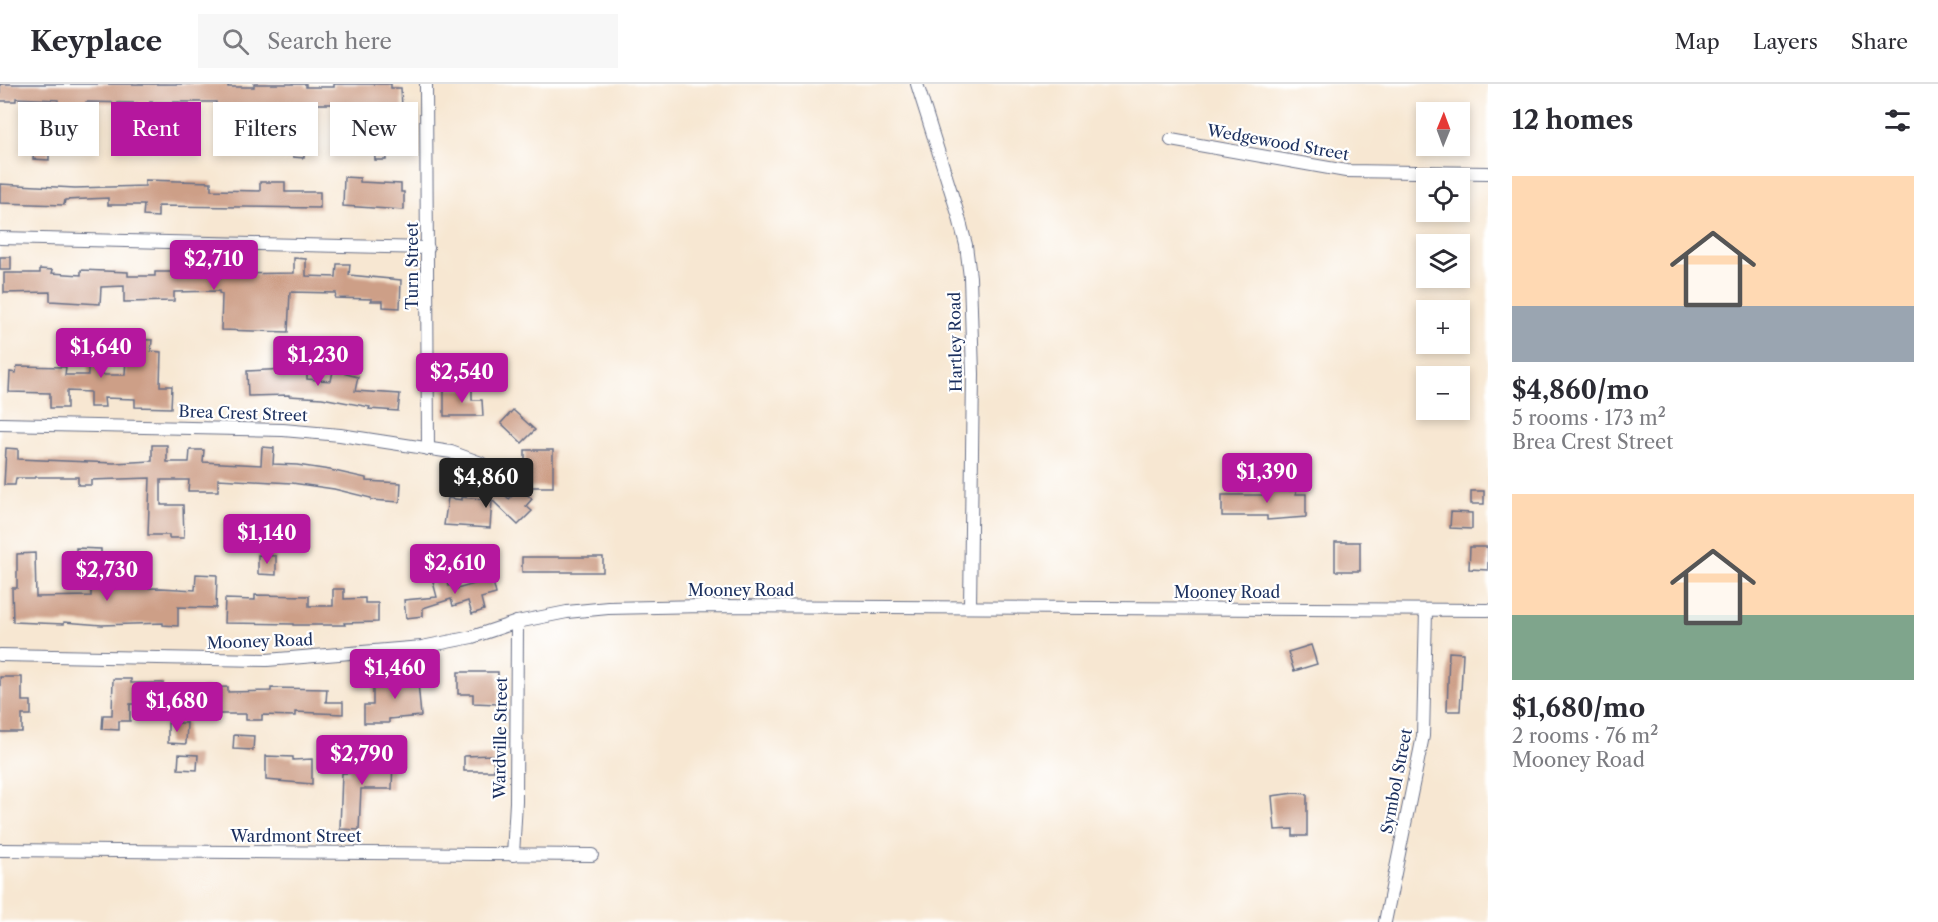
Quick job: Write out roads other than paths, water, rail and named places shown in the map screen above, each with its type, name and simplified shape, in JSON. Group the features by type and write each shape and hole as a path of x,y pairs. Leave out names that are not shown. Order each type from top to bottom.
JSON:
{"street":[{"name":"Turn Street","path":"426,84 428,449"},
{"name":"Hartley Road","path":"917,84 958,214 966,245 970,277 973,374 970,607"},
{"name":"Wedgewood Street","path":"1171,140 1346,171 1488,172"},
{"path":"0,238 428,248"},
{"name":"Brea Crest Street","path":"0,424 283,430 340,435 451,452 481,463"},
{"name":"Mooney Road","path":"0,655 267,660 422,647 472,637 517,622 567,612 608,608 705,606 1488,610"},
{"name":"Symbol Street","path":"1384,922 1424,736 1426,610"},
{"name":"Wardville Street","path":"513,855 516,802 517,622"},
{"name":"Wardmont Street","path":"0,850 592,855"}]}
